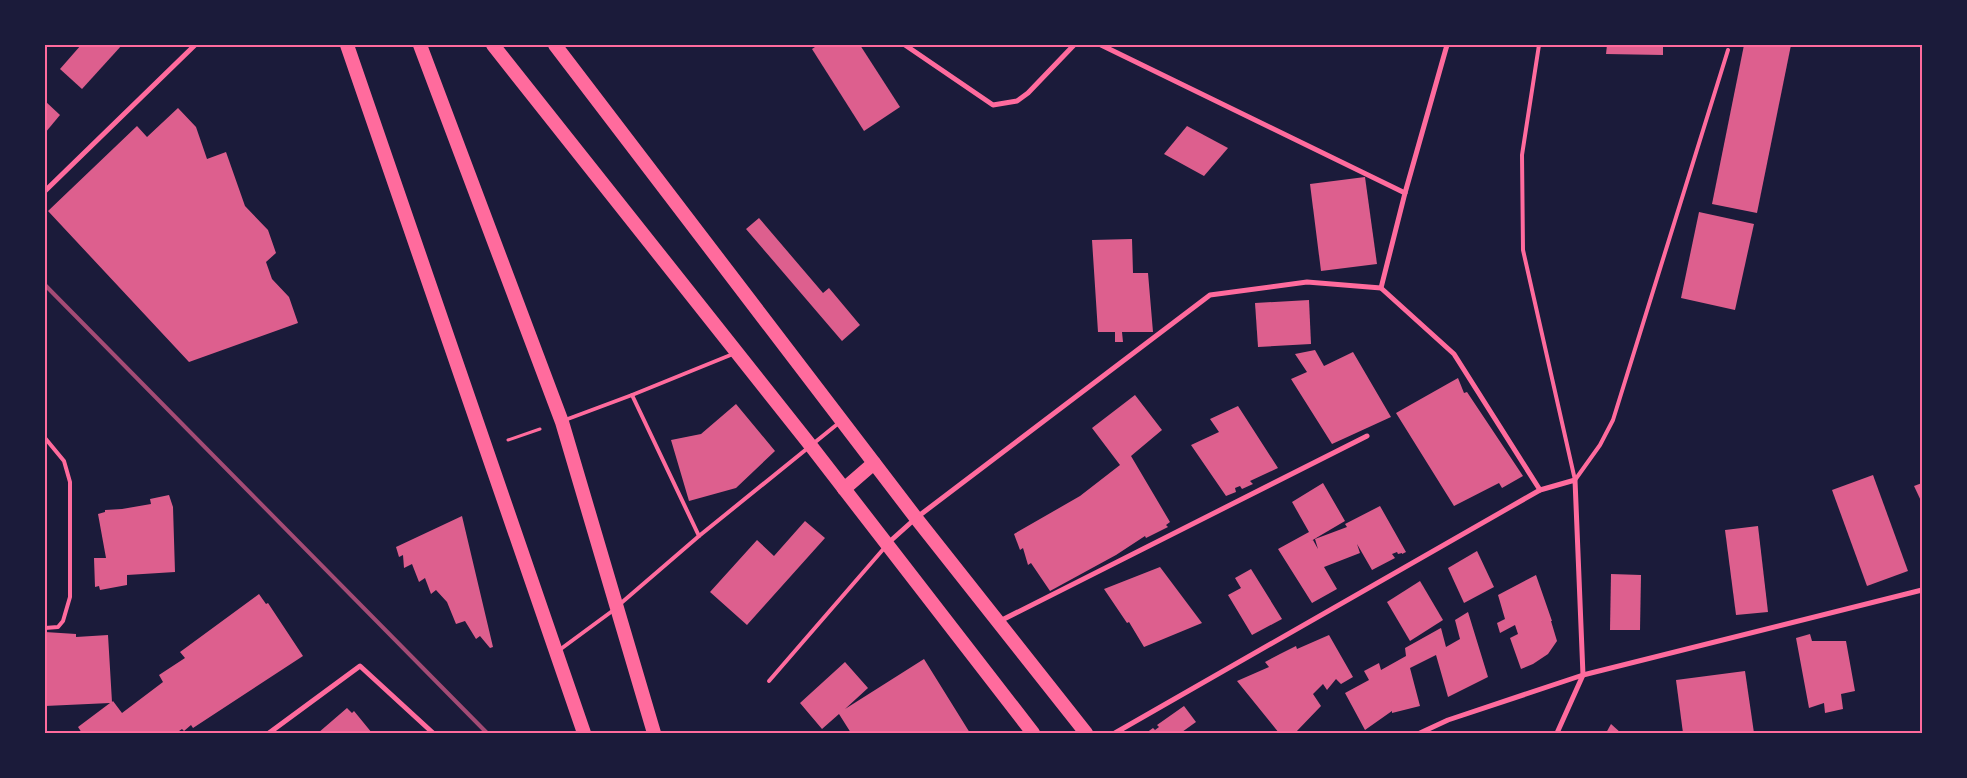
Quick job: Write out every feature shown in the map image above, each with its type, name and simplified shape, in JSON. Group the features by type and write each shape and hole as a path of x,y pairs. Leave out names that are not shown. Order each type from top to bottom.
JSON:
{"highway":[{"path":"347,45 584,733"},
{"path":"420,45 562,422 654,733"},
{"path":"493,45 811,446 1033,733"},
{"path":"554,45 916,518 1086,733"},
{"path":"844,489 874,463"}],"street":[{"path":"45,191 195,45"},
{"path":"905,45 993,105 1017,101 1028,93 1074,45"},
{"path":"1101,45 1405,193"},
{"path":"1381,288 1405,193 1447,45"},
{"path":"887,544 916,518 1210,295 1307,282 1381,288 1454,354 1540,490"},
{"path":"998,622 1367,436"},
{"path":"1115,733 1540,490 1576,480 1583,675 1557,733"},
{"path":"1420,733 1448,720 1583,675 1922,590"},
{"path":"269,733 360,666 433,733"}],"lane":[{"path":"1539,45 1522,155 1523,250 1576,480"},
{"path":"1576,480 1600,445 1613,420 1728,50"},
{"path":"562,422 737,352"},
{"path":"632,395 700,536"},
{"path":"556,652 617,607 700,536 842,420"},
{"path":"45,438 64,461 70,482 70,597 63,621 58,627 45,628"},
{"path":"769,681 887,544"}],"path":[{"path":"485,447 562,422"}],"building":[{"path":"81,45 122,45 82,89 60,69"},
{"path":"818,45 860,45 900,107 864,131 812,49"},
{"path":"1607,45 1663,45 1663,55 1606,54"},
{"path":"1744,45 1791,45 1757,213 1712,204"},
{"path":"45,101 60,115 45,133"},
{"path":"178,108 196,127 207,159 226,152 245,206 268,230 276,253 266,262 272,279 289,297 298,323 189,362 48,211 137,126 147,137"},
{"path":"1187,126 1228,148 1204,176 1164,154"},
{"path":"1365,177 1377,264 1321,271 1310,184"},
{"path":"1699,212 1754,224 1735,310 1681,298"},
{"path":"759,218 823,293 829,288 860,325 842,341 746,229"},
{"path":"1132,239 1133,273 1148,273 1153,332 1122,332 1123,342 1115,342 1115,332 1098,332 1092,240"},
{"path":"1309,300 1311,344 1258,347 1255,303"},
{"path":"1315,350 1324,366 1353,352 1391,417 1332,444 1291,379 1307,372 1295,354"},
{"path":"1458,378 1464,393 1467,392 1523,476 1502,488 1499,483 1454,506 1396,413"},
{"path":"1135,395 1162,430 1131,456 1170,522 1166,525 1168,527 1146,538 1145,536 1116,555 1050,591 1031,563 1028,565 1023,548 1020,550 1014,534 1080,496 1120,465 1092,428"},
{"path":"736,404 775,451 736,488 689,501 671,440 701,434"},
{"path":"1238,406 1278,468 1250,481 1253,484 1242,489 1240,486 1235,488 1236,492 1226,496 1191,445 1219,432 1210,419"},
{"path":"1873,475 1908,571 1867,586 1832,490"},
{"path":"1323,483 1345,521 1311,541 1313,540 1318,549 1315,539 1347,527 1345,524 1380,506 1406,552 1392,554 1395,558 1372,570 1357,544 1360,553 1324,567 1337,589 1312,603 1278,549 1309,532 1292,502"},
{"path":"1922,483 1922,503 1914,486"},
{"path":"169,495 173,507 175,572 127,575 127,585 100,590 99,586 95,587 94,558 106,558 98,514 105,512 105,510 151,504 150,499"},
{"path":"462,516 493,647 490,648 480,636 476,639 465,621 456,624 447,602 436,590 431,594 425,578 419,582 412,564 404,568 403,555 399,557 396,547"},
{"path":"805,521 825,538 747,625 710,592 757,540 774,556"},
{"path":"1758,526 1768,612 1736,615 1725,530"},
{"path":"1477,551 1494,587 1464,603 1448,568"},
{"path":"1160,567 1202,623 1144,647 1129,622 1127,623 1104,589"},
{"path":"1251,569 1282,619 1252,635 1228,595 1241,588 1235,578"},
{"path":"1611,574 1641,575 1640,630 1610,630"},
{"path":"1536,575 1557,641 1548,654 1521,669 1510,638 1518,634 1515,625 1500,633 1497,623 1505,619 1498,595"},
{"path":"1420,581 1443,620 1410,641 1387,602"},
{"path":"259,594 266,604 268,603 303,656 193,728 191,725 184,731 182,729 176,733 82,733 78,727 110,703 45,706 45,632 76,634 76,637 108,635 112,702 122,713 163,682 159,675 185,658 180,652"},
{"path":"1468,612 1488,677 1448,697 1436,655 1410,668 1420,706 1392,713 1392,711 1365,730 1345,693 1369,680 1364,671 1379,663 1381,670 1406,656 1405,648 1441,628 1446,647 1460,639 1455,620"},
{"path":"1810,634 1812,641 1846,641 1855,691 1841,694 1843,709 1825,713 1824,703 1809,708 1796,638"},
{"path":"1329,635 1353,677 1341,684 1336,679 1327,690 1323,684 1313,694 1321,706 1295,733 1279,733 1237,681 1269,667 1265,662 1296,646 1297,649"},
{"path":"924,659 970,733 851,733 839,714 822,729 800,703 845,662 868,688 845,709"},
{"path":"1745,671 1754,733 1683,733 1676,680"},
{"path":"1184,706 1196,722 1183,733 1146,733 1153,728 1155,730 1159,727 1157,725"},
{"path":"347,708 352,713 354,711 372,733 318,733"},
{"path":"1611,724 1621,733 1606,733"}],"railway":[{"path":"45,285 487,733"}]}
